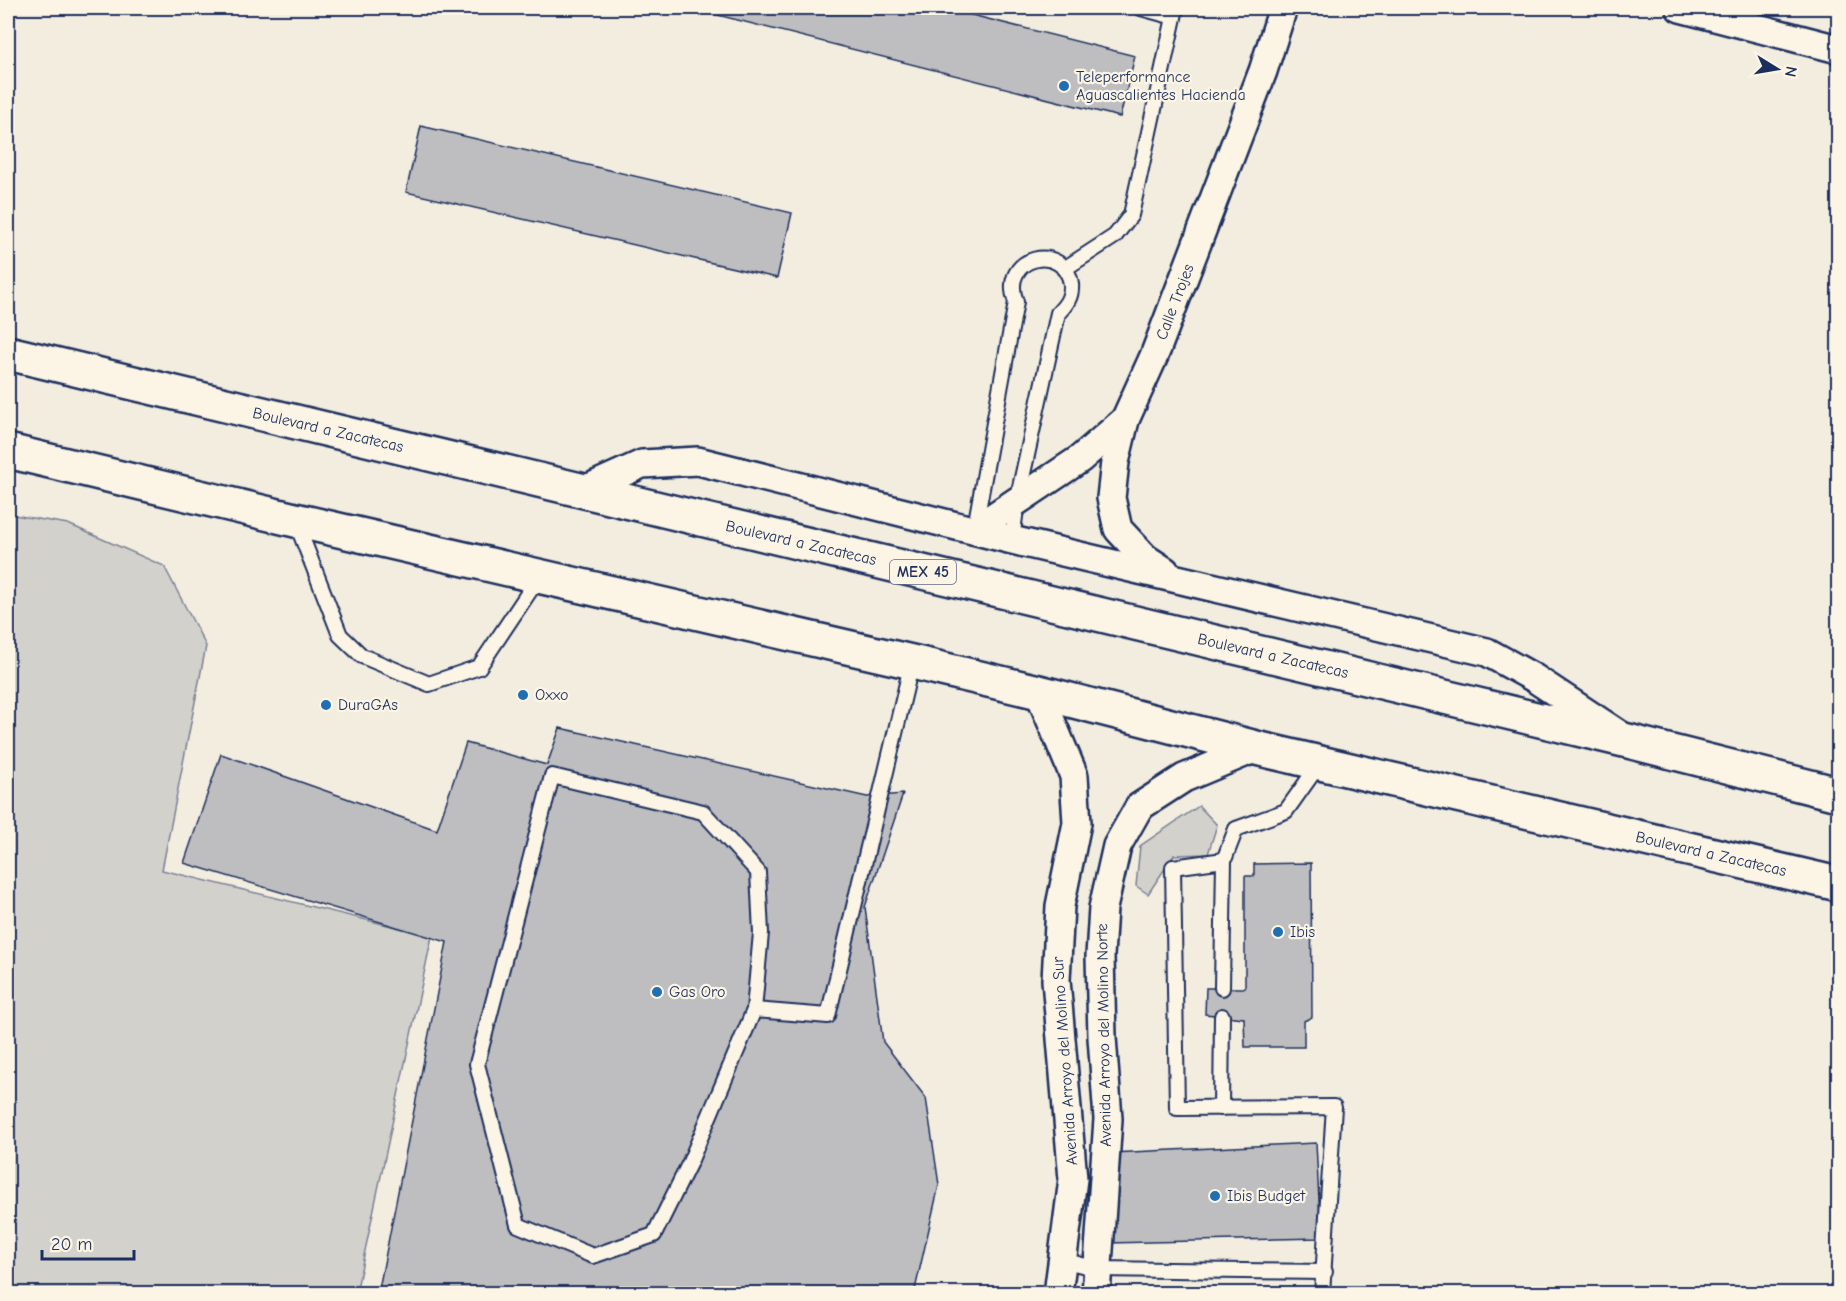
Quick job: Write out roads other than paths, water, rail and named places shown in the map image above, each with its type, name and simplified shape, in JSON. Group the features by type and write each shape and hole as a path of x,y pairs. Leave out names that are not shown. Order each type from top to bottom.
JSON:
{"main road":[{"name":"Boulevard a Zacatecas","path":"8,353 1628,741 1839,794"},
{"name":"Boulevard a Zacatecas","path":"8,451 295,520 1039,692 1257,748 1839,884"}],"street":[{"name":"Calle Trojes","path":"1174,577 1145,558 1118,529 1111,498 1115,462 1125,420 1154,357 1263,71 1283,8"},
{"path":"1680,8 1839,49"},
{"path":"975,530 1080,459 1125,420"},
{"path":"582,491 642,464 698,461 1011,540 1487,652 1534,678 1628,741"},
{"name":"Avenida Arroyo del Molino Sur","path":"1039,692 1074,776 1077,823 1060,906 1056,980 1073,1179 1058,1293"},
{"name":"Avenida Arroyo del Molino Norte","path":"1097,1281 1108,1119 1102,1037 1100,956 1103,908 1117,846 1139,807 1184,778 1257,748"},
{"path":"1060,906 1103,908"}],"lane":[{"path":"1064,269 1115,236 1131,215 1175,12 1141,8"},
{"path":"975,530 1016,302 1012,293 1012,283 1021,266 1038,258 1048,259 1064,269 1069,277 1070,297 1058,313 1017,501 1011,540"},
{"path":"295,520 340,635 362,656 429,684 479,667 540,575"},
{"path":"754,1010 828,1016 912,662"},
{"path":"1222,988 1224,860 1236,829 1286,811 1320,763"},
{"path":"552,776 703,812 758,872 761,933 754,1010 690,1162 654,1235 593,1256 519,1226 477,1064 552,776"},
{"path":"1224,860 1173,867 1177,1108 1334,1107 1322,1293"},
{"path":"1221,1108 1222,1016"},
{"path":"1062,1260 1097,1281 1325,1272"}],"place":[{"name":"Teleperformance Aguascalientes Hacienda","path":"1064,86"},
{"name":"Oxxo","path":"523,695"},
{"name":"DuraGAs","path":"326,705"},
{"name":"Ibis","path":"1278,932"},
{"name":"Gas Oro","path":"657,992"},
{"name":"Ibis Budget","path":"1215,1196"}]}
